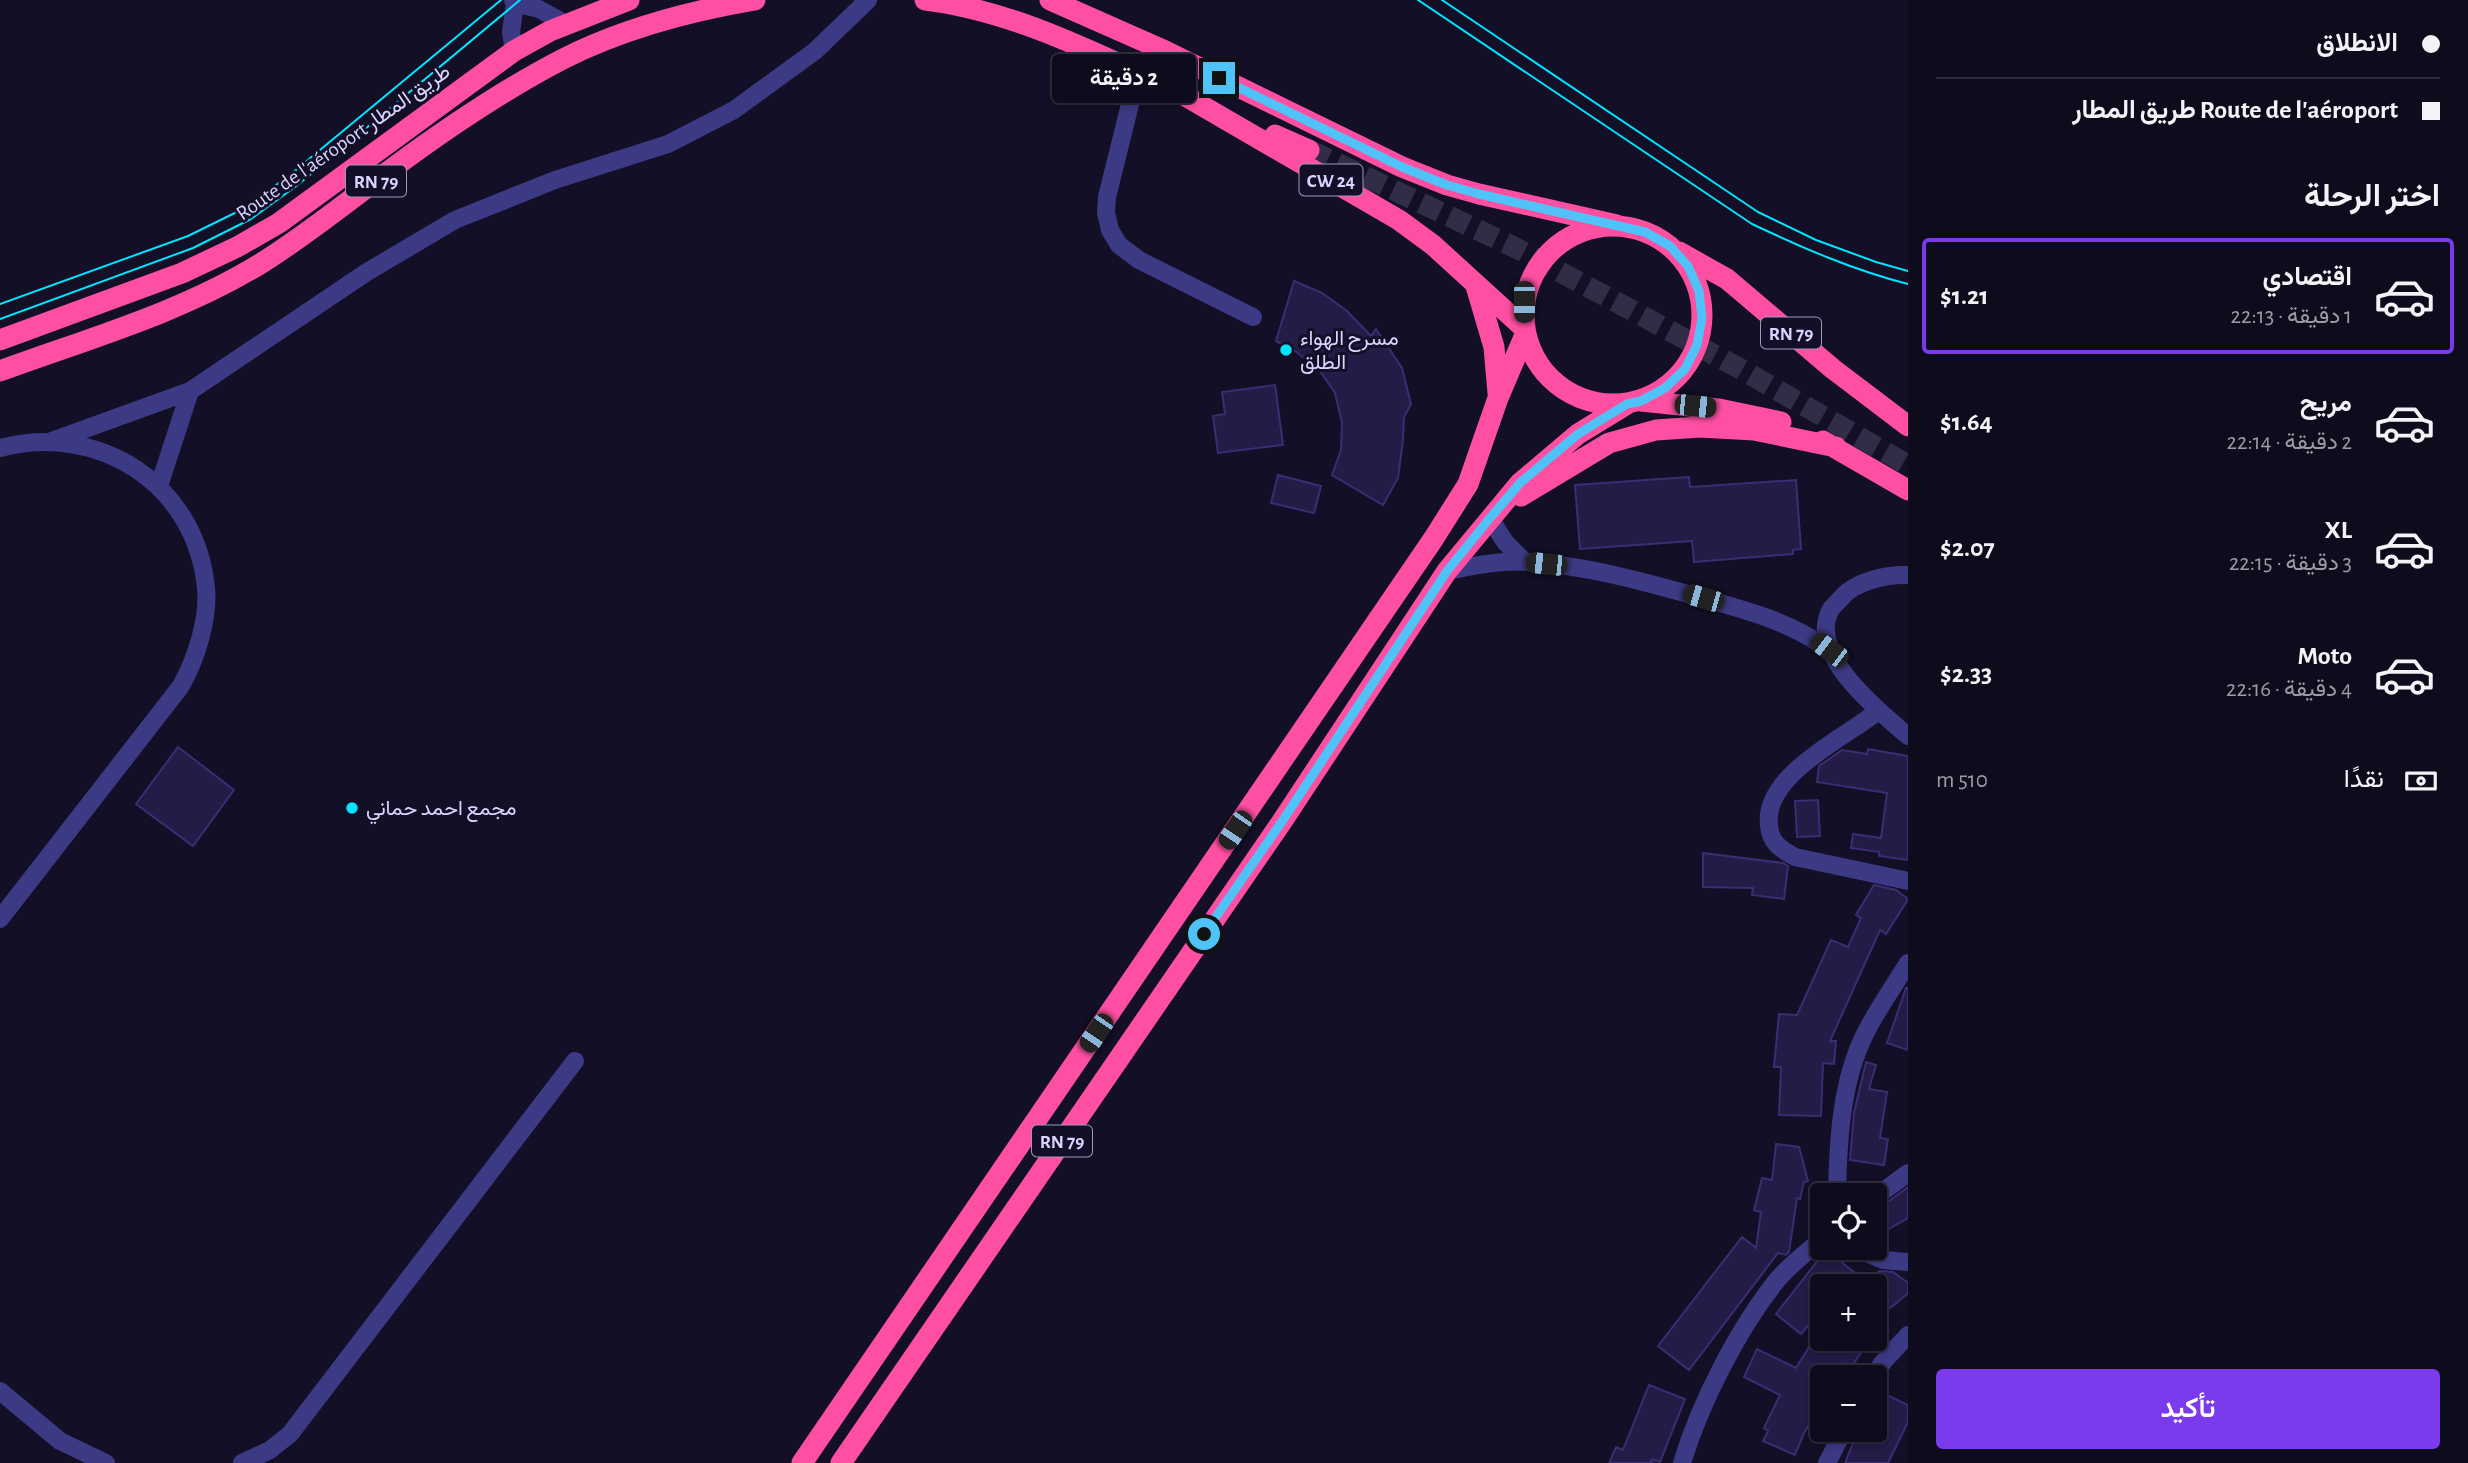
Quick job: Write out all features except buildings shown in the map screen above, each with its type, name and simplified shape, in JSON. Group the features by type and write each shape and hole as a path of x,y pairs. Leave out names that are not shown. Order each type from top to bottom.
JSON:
{"highway":[{"name":"Route de l'aéroport طريق المطار","path":"0,340 182,273 247,241 312,200 357,164 514,51 566,24 629,0"},
{"name":"RN 79","path":"0,370 200,296 258,265 311,230 447,128 564,58 673,18 755,0"},
{"path":"925,0 983,12 1080,46 1309,150"},
{"name":"CW 24","path":"1050,0 1129,34 1402,167 1447,185 1617,225"},
{"name":"CW 24","path":"1175,90 1399,220 1433,245 1525,332"},
{"path":"1617,225 1645,232 1670,246 1688,266 1699,291 1702,318 1697,345 1685,369 1665,388 1634,402 1600,404 1574,396 1552,381 1535,360 1525,332 1524,302 1532,276 1546,255 1567,238 1591,228 1617,225"},
{"name":"RN 79","path":"1670,246 1727,279 1833,369 1908,426"},
{"path":"1476,286 1494,348 1498,398"},
{"name":"RN 79","path":"802,1463 1434,538 1468,484 1498,398 1525,332"},
{"name":"RN 79","path":"841,1463 1283,820 1447,571 1520,483 1544,461 1578,434 1634,402 1720,409 1760,416 1792,426 1836,447 1908,489"},
{"name":"RN 79","path":"1492,515 1609,443 1656,430 1700,426 1755,430 1836,447"}],"street":[{"path":"0,448 49,442 190,391 367,272 456,220 555,180 668,144 734,110 815,51 868,0"},
{"path":"514,51 511,32 514,1 539,9 566,24"},
{"path":"1138,72 1107,197 1106,213 1110,230 1119,245 1139,260 1254,317"},
{"path":"159,486 190,391"},
{"path":"0,919 181,686 194,661 206,590 199,551 184,519 159,486 127,461 87,446 49,442"},
{"path":"1492,515 1505,542 1525,562"},
{"path":"1447,571 1485,564 1525,562 1568,566 1651,583 1756,613 1809,635 1829,650 1854,687 1908,736"},
{"path":"1829,650 1826,627 1831,610 1846,592 1871,580 1908,575"},
{"path":"1878,711 1824,748 1783,782 1773,799 1768,816 1769,828 1773,842 1781,850 1795,857 1908,881"},
{"path":"1837,1183 1844,1108 1854,1061 1865,1033 1908,963"},
{"path":"242,1463 270,1450 290,1434 575,1061"},
{"path":"1887,1188 1908,1173"},
{"path":"1682,1463 1692,1431 1747,1320 1779,1278 1810,1250"},
{"path":"1883,1260 1908,1262"},
{"path":"1882,1365 1908,1335"},
{"path":"0,1391 60,1441 106,1463"},
{"path":"1827,1463 1838,1442"}],"tunnel":[{"path":"1309,150 1516,248 1737,367 1908,465"}],"tram line":[{"path":"0,304 188,236 245,208 291,174 501,0"},
{"path":"0,319 193,248 251,219 299,184 520,0"},
{"path":"1418,0 1752,224 1828,258 1908,284"},
{"path":"1442,0 1758,212 1816,240 1908,271"}],"place":[{"name":"مسرح الهواء الطلق","path":"1286,350"},
{"name":"مجمع احمد حماني","path":"352,808"}],"route":[{"path":"1204,934 1283,820 1447,571 1520,483 1544,461 1578,434 1627,404 1641,401 1665,388 1685,369 1697,345 1702,318 1699,291 1688,266 1670,246 1645,232 1447,185 1402,167 1219,78"}]}
